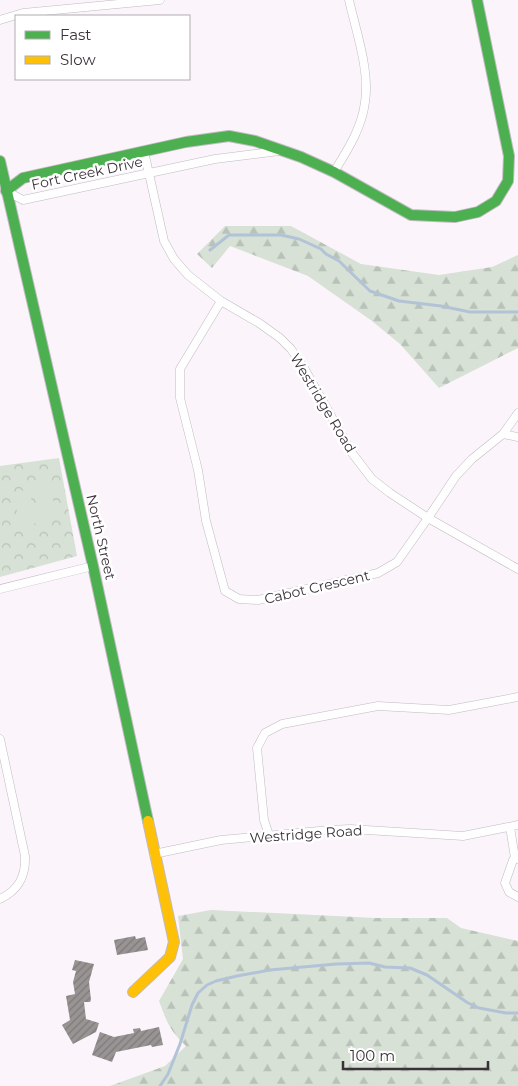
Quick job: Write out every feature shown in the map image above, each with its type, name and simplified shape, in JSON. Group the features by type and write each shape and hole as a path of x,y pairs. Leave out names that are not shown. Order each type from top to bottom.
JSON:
{"street":[{"path":"0,20 23,12 160,0"},
{"path":"334,172 359,126 366,102 365,73 350,0"},
{"name":"Fort Creek Drive","path":"281,150 229,156 23,200 6,191 22,178 207,138 229,136 255,141 281,150 301,157 334,172 412,215 455,217 478,212 496,201 508,181 508,156 478,0"},
{"name":"Westridge Road","path":"144,151 164,241 174,259 188,275 222,301 280,338 291,349 304,368 344,439 362,467 372,478 390,493 428,518 518,569"},
{"name":"North Street","path":"0,161 93,566 174,942 170,957 133,992"},
{"name":"Cabot Crescent","path":"222,301 180,369 180,398 198,470 206,521 226,590 239,599 258,600 378,573 397,562 456,476 472,459 503,434 518,413"},
{"path":"503,434 518,437"},
{"path":"0,589 93,566"},
{"path":"270,835 264,820 257,748 265,733 282,724 378,706 449,710 518,696"},
{"path":"0,739 26,867 18,887 0,899"},
{"path":"514,826 517,858 510,867 505,883 509,892 518,897"},
{"name":"Westridge Road","path":"154,854 221,840 270,835 350,829 463,836 514,826"}],"green space":[{"path":"225,226 291,226 361,264 439,275 492,267 518,255 518,348 439,388 400,344 372,321 308,276 230,246 212,268 197,254"},
{"path":"59,458 77,556 0,577 0,466"},
{"path":"50,485 57,518 41,522 34,488"},
{"path":"29,489 37,523 21,527 13,493"},
{"path":"211,910 376,918 447,918 461,928 518,941 518,1086 110,1086 165,1066 186,1046 169,1025 159,1001 183,959 178,916"}],"building":[{"path":"135,936 136,939 145,937 148,950 117,955 114,940"},
{"path":"75,960 94,964 89,982 91,1000 90,1002 84,1002 86,1019 99,1023 96,1032 73,1044 62,1025 70,1020 66,996 75,994 73,982 76,971 72,970"},
{"path":"159,1027 163,1045 152,1047 151,1045 116,1052 112,1062 92,1055 100,1032 114,1037 134,1033 133,1029 140,1028 141,1031"}],"waterway":[{"path":"210,250 229,235 281,235 299,239 321,249 339,261 370,291 399,301 470,312 518,312"},
{"path":"160,1086 168,1074 198,993 207,985 216,981 237,976 270,970 336,964 369,963 385,967 410,968 427,975 468,1003 479,1008 506,1013 518,1013"}],"traffic: fast":[{"path":"6,191 23,178 186,142 229,136 255,141 301,157 334,172 411,215 455,217 478,212 496,201 508,181 509,156 477,0"},
{"path":"0,161 93,566 148,821"}],"traffic: slow":[{"path":"133,992 170,957 174,942 148,821"}]}
